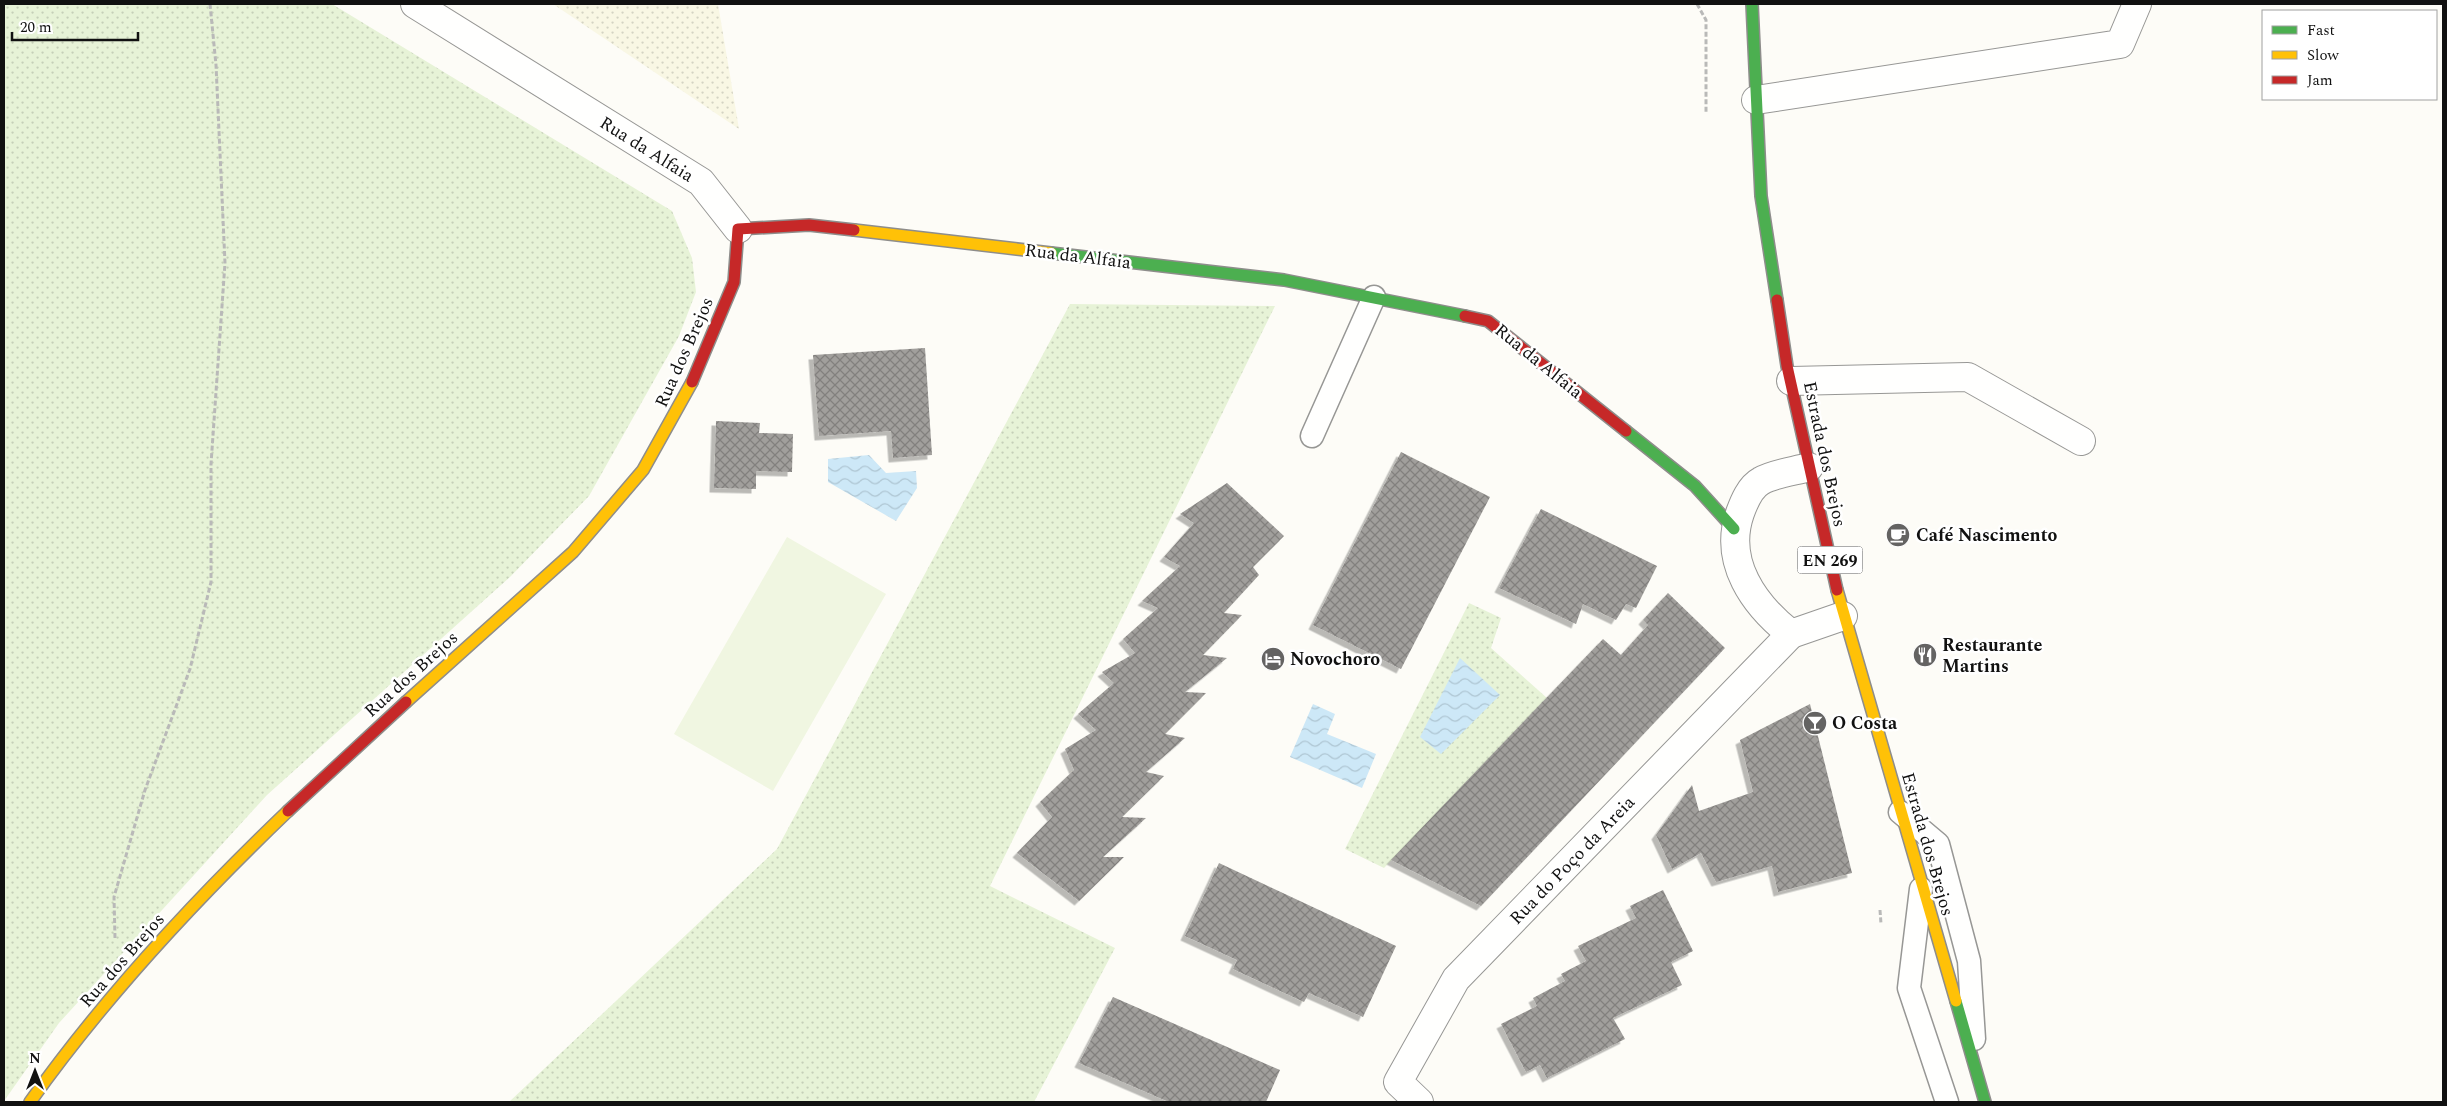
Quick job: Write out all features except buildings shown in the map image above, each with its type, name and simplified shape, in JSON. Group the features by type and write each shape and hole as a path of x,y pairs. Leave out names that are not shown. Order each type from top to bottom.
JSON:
{"street":[{"name":"Rua da Alfaia","path":"415,4 701,182 738,229 809,225 1284,280 1488,321 1695,486 1734,529"},
{"path":"1756,100 2120,44 2137,4"},
{"name":"Estrada dos Brejos","path":"1752,13 1761,196 1790,382 1844,616 1985,1102"},
{"name":"Rua dos Brejos","path":"30,1102 66,1051 215,881 345,757 574,552 643,470 688,393 734,282 738,229"},
{"path":"1790,382 1968,376 2082,441"},
{"path":"1809,467 1760,481 1745,499 1734,529 1735,556 1740,574 1772,619 1791,634 1844,616"},
{"name":"Rua do Poço da Areia","path":"1420,1102 1398,1082 1456,979 1791,634"}],"lane":[{"path":"1741,4 1752,13"},
{"path":"1312,436 1374,297"},
{"path":"1900,812 1938,844 1970,961 1975,1068"},
{"path":"1921,885 1909,988 1947,1102"}],"path":[{"path":"116,994 114,897 145,790 190,670 210,582 211,464 225,263 216,65 210,4"},
{"path":"1698,4 1706,20 1706,114"}],"shaded area":[{"path":"553,4 718,4 739,129"}],"green space":[{"path":"4,4 332,4 672,211 692,258 696,292 679,336 589,496 510,577 267,795 59,1023 4,1101"},
{"path":"1070,304 1275,306 990,886 1115,948 1034,1102 509,1102 777,849"},
{"path":"787,537 886,594 773,791 674,734"},
{"path":"1469,603 1501,618 1491,648 1547,698 1384,868 1345,849"}],"water":[{"path":"869,455 886,473 916,471 917,488 896,521 828,482 828,459"},
{"path":"1460,658 1500,695 1441,754 1420,737"},
{"path":"1313,704 1335,714 1327,734 1376,754 1362,788 1290,757"}],"traffic: fast":[{"path":"1752,4 1761,196 1777,300"},
{"path":"1051,253 1284,280 1465,316"},
{"path":"1626,431 1695,486 1734,529"},
{"path":"1956,1001 1985,1102"}],"traffic: slow":[{"path":"854,230 1051,253"},
{"path":"406,702 573,552 643,470 692,382"},
{"path":"1837,590 1956,1001"},
{"path":"30,1102 89,1025 152,950 219,879 288,811"}],"traffic: jam":[{"path":"692,382 734,282 738,229 809,225 854,230"},
{"path":"1777,300 1787,366 1837,590"},
{"path":"1465,316 1488,321 1626,431"},
{"path":"288,811 406,702"}],"place":[{"name":"Café Nascimento","path":"1898,535"},
{"name":"Restaurante Martins","path":"1925,655"},
{"name":"Novochoro","path":"1273,659"},
{"name":"O Costa","path":"1815,723"}]}
